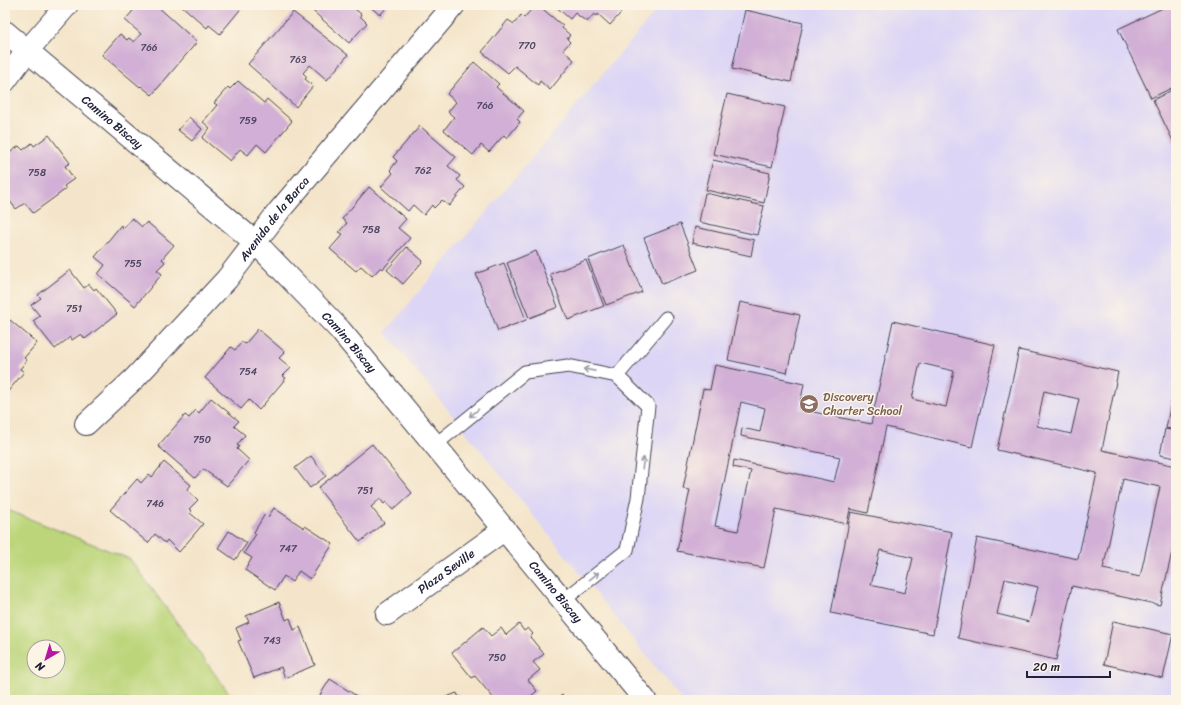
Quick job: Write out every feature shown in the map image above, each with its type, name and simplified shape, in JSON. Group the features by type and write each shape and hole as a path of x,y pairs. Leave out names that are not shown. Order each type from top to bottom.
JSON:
{"street":[{"path":"5,81 27,50 67,5"},
{"name":"Avenida de la Barca","path":"86,424 135,378 227,279 278,211 454,5"},
{"name":"Camino Biscay","path":"5,32 255,242 340,330 645,700"},
{"name":"Plaza Seville","path":"387,614 505,529"}],"lane":[{"path":"617,376 666,318"},
{"path":"435,445 525,372 568,366 617,376 648,406 638,498 627,550 564,600"}],"shaded area":[{"name":"Discovery Charter School","path":"661,5 1176,5 1176,700 682,700 385,332"}],"green space":[{"path":"5,509 130,559 234,700 5,700"}],"building":[{"path":"138,5 156,5 197,42 152,95 141,86 140,87 102,55 120,34 127,40 129,38 134,42 141,34 125,20"},
{"path":"181,5 244,5 220,34 209,25 207,28"},
{"path":"306,5 361,5 356,10 361,14 360,16 367,23 349,43"},
{"path":"368,5 389,5 380,15"},
{"path":"535,5 538,5 563,26 562,28 570,35 567,39 570,42 563,50 574,60 550,90 540,81 538,85 515,66 508,73 482,52 508,20 514,24 521,15 524,18"},
{"path":"554,5 628,5 610,25 598,14 597,16 594,14 587,22 575,13 570,19"},
{"path":"1169,5 1175,5 1176,8 1176,86 1151,98 1118,29"},
{"path":"745,10 803,23 791,82 732,69"},
{"path":"293,12 348,55 327,80 310,65 303,73 307,77 305,79 313,86 296,107 248,64"},
{"path":"474,62 499,84 496,87 524,111 517,119 520,122 507,138 504,135 489,152 481,145 473,155 444,130 454,117 448,112 456,102 447,94"},
{"path":"238,81 264,103 267,99 292,121 266,152 257,144 248,155 240,149 230,161 202,138 210,128 203,122 217,105 214,103 228,87 230,89"},
{"path":"1176,88 1176,147 1153,100"},
{"path":"727,94 785,107 772,167 713,154"},
{"path":"189,117 202,129 192,141 178,130"},
{"path":"420,126 456,157 448,166 460,176 457,180 465,187 449,206 442,200 434,208 432,205 424,215 413,205 408,211 381,187 393,173 390,170 397,161 393,157"},
{"path":"49,135 70,163 65,166 74,179 64,186 66,189 33,213 25,203 16,209 5,195 5,156 19,146 23,150 32,143 34,146"},
{"path":"713,160 770,173 764,203 706,190"},
{"path":"369,187 406,219 398,228 410,238 383,269 381,267 372,276 361,266 356,271 330,249 343,234 339,232 347,223 342,219"},
{"path":"705,193 764,206 757,235 699,222"},
{"path":"132,218 142,227 147,222 174,245 162,259 165,262 157,270 162,274 135,306 98,274 105,265 95,257 121,225 123,228"},
{"path":"680,224 698,270 662,284 644,238"},
{"path":"695,227 754,240 751,256 692,243"},
{"path":"624,245 642,292 606,305 588,259"},
{"path":"407,247 423,261 403,284 387,270"},
{"path":"536,251 558,307 529,318 507,263"},
{"path":"586,260 604,306 568,320 550,274"},
{"path":"504,263 526,320 498,331 476,274"},
{"path":"70,270 84,288 89,284 94,290 96,288 117,314 85,339 81,334 72,340 70,337 55,349 33,321 40,316 31,305 41,298 38,295"},
{"path":"740,302 800,315 787,373 728,360"},
{"path":"10,320 37,343 24,358 27,360 20,369 24,372 5,395 5,326"},
{"path":"893,321 995,345 972,447 886,427 868,513 850,509 847,524 776,509 764,568 677,551 690,490 683,489 703,389 710,390 715,365 804,384 799,409 871,424","holes":["920,363 954,371 946,407 912,399","741,402 765,408 760,432 742,428 741,436 840,457 834,482 734,460 733,467 751,471 738,531 715,526"]},
{"path":"258,329 285,352 279,358 291,368 283,376 286,378 259,410 249,400 241,409 205,378 231,347 235,350 242,342 245,344"},
{"path":"1019,350 1118,372 1102,450 1176,466 1176,534 1160,605 1072,586 1056,660 958,638 977,538 1078,559 1097,473 997,450","holes":["1044,391 1079,399 1071,434 1037,426","1123,479 1160,487 1140,577 1103,569","1005,579 1038,587 1029,622 997,614"]},
{"path":"1176,383 1176,430 1166,428"},
{"path":"211,398 239,421 234,426 245,435 237,445 239,446 237,449 249,460 227,486 203,469 195,478 158,446 185,415 189,418 196,410 199,413"},
{"path":"1165,429 1176,431 1176,458 1160,455"},
{"path":"372,444 412,493 393,510 386,502 384,504 380,499 371,507 384,523 360,542 318,488"},
{"path":"311,456 326,476 310,488 295,468"},
{"path":"164,462 191,485 187,490 198,500 189,509 192,511 190,513 203,524 179,552 167,540 165,543 155,534 148,543 110,510 137,479 141,483 149,474 152,477"},
{"path":"274,508 304,528 305,526 333,544 310,579 299,571 292,582 284,576 275,590 245,570 252,558 244,553 256,534 254,532 265,514 268,517"},
{"path":"851,512 952,532 933,634 831,613","holes":["880,550 913,558 905,593 871,585"]},
{"path":"229,531 247,543 235,560 218,548"},
{"path":"279,602 286,620 290,618 294,630 300,627 315,665 285,678 281,667 254,678 238,641 241,640 236,628 249,622 246,616"},
{"path":"1113,621 1173,634 1163,678 1104,664"},
{"path":"519,624 524,631 528,628 533,634 530,637 544,654 533,662 540,670 528,680 537,691 526,700 495,700 475,676 472,678 452,653 483,627 491,636 501,628 506,635"},
{"path":"330,679 363,700 317,700"},
{"path":"457,693 460,700 438,700"},
{"path":"562,695 567,700 556,700"}],"place":[{"name":"Discovery Charter School","path":"809,404"}]}
